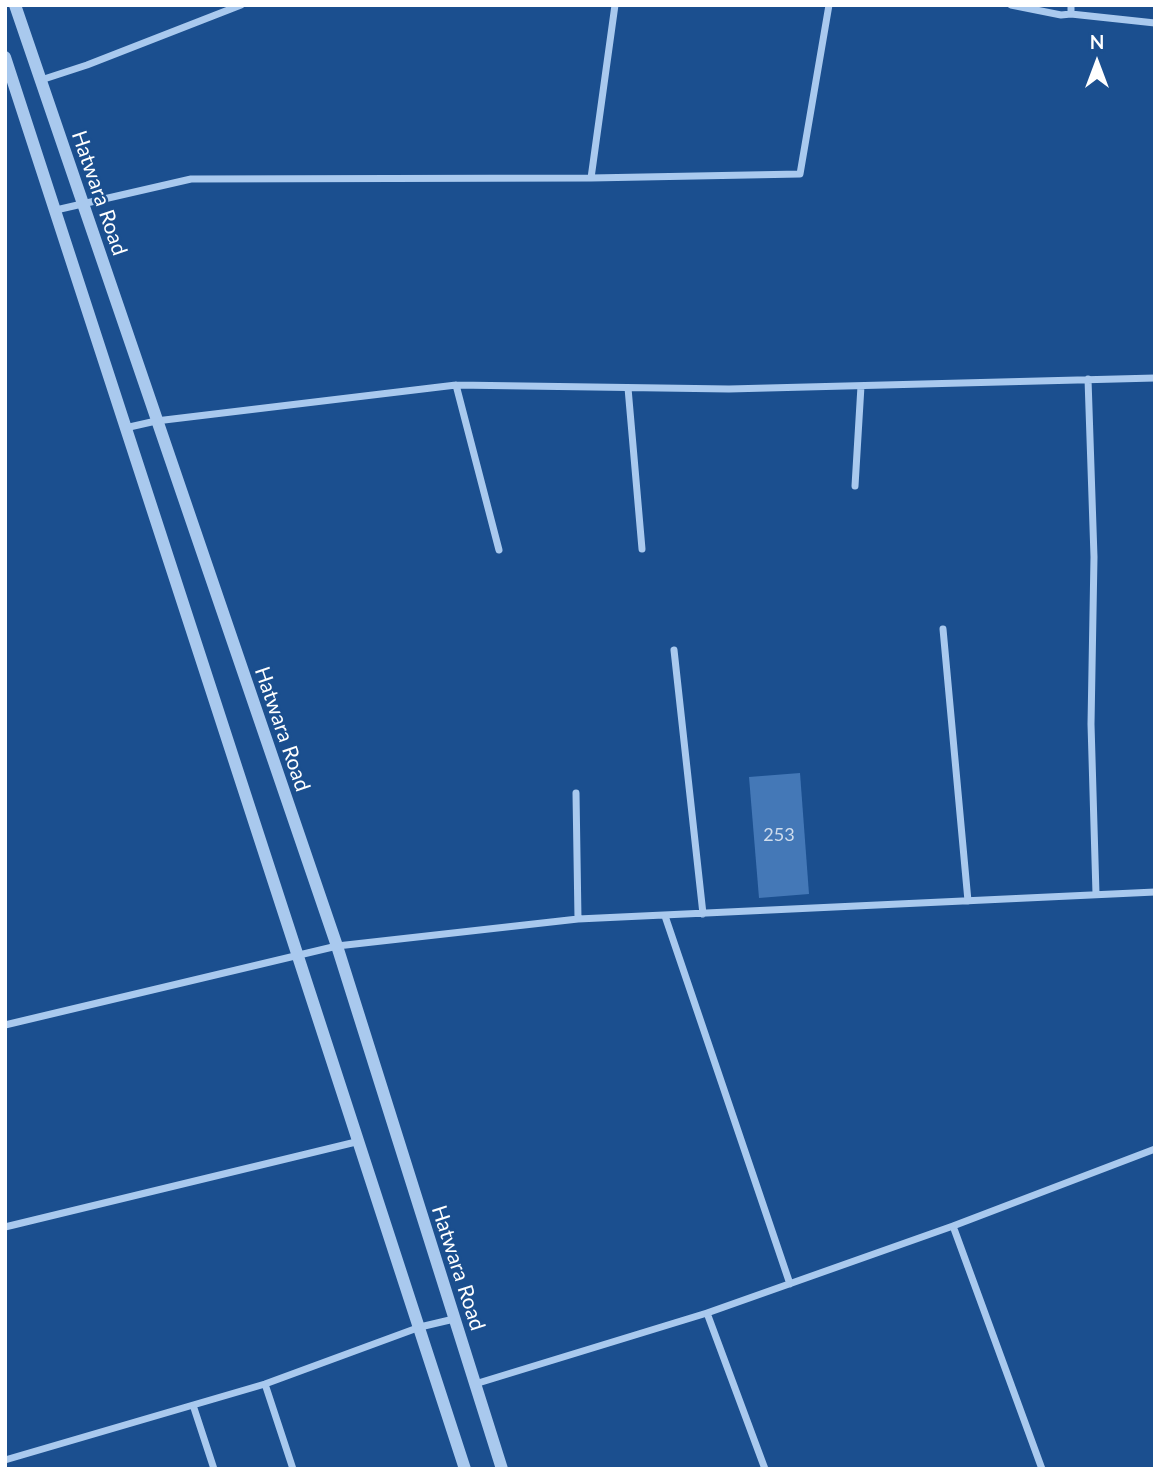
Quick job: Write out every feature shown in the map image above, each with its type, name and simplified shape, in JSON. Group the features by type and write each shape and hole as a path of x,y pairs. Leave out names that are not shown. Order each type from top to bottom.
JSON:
{"street":[{"name":"Hatwara Road","path":"15,5 337,946 502,1469"},
{"path":"41,80 88,65 242,5"},
{"path":"591,178 615,5"},
{"path":"56,210 191,179 591,178 800,174 829,5"},
{"path":"1012,5 1061,15 1071,9 1155,23"},
{"path":"5,57 466,1469"},
{"path":"125,428 156,421 456,384 628,387 861,386 1155,378"},
{"path":"1088,379 1094,557 1091,724 1096,894"},
{"path":"456,384 499,550"},
{"path":"855,486 861,386"},
{"path":"628,387 642,549"},
{"path":"943,629 968,901"},
{"path":"674,650 703,914"},
{"path":"576,793 578,919"},
{"path":"5,1025 337,946 578,919 1155,892"},
{"path":"665,916 790,1284"},
{"path":"5,1227 360,1140"},
{"path":"475,1384 708,1313 953,1226 1155,1149"},
{"path":"953,1226 1042,1469"},
{"path":"708,1313 765,1469"},
{"path":"5,1460 265,1384 420,1327 454,1319"},
{"path":"265,1384 293,1469"},
{"path":"193,1405 214,1469"}],"building":[{"path":"800,773 809,894 759,898 749,777"}]}
